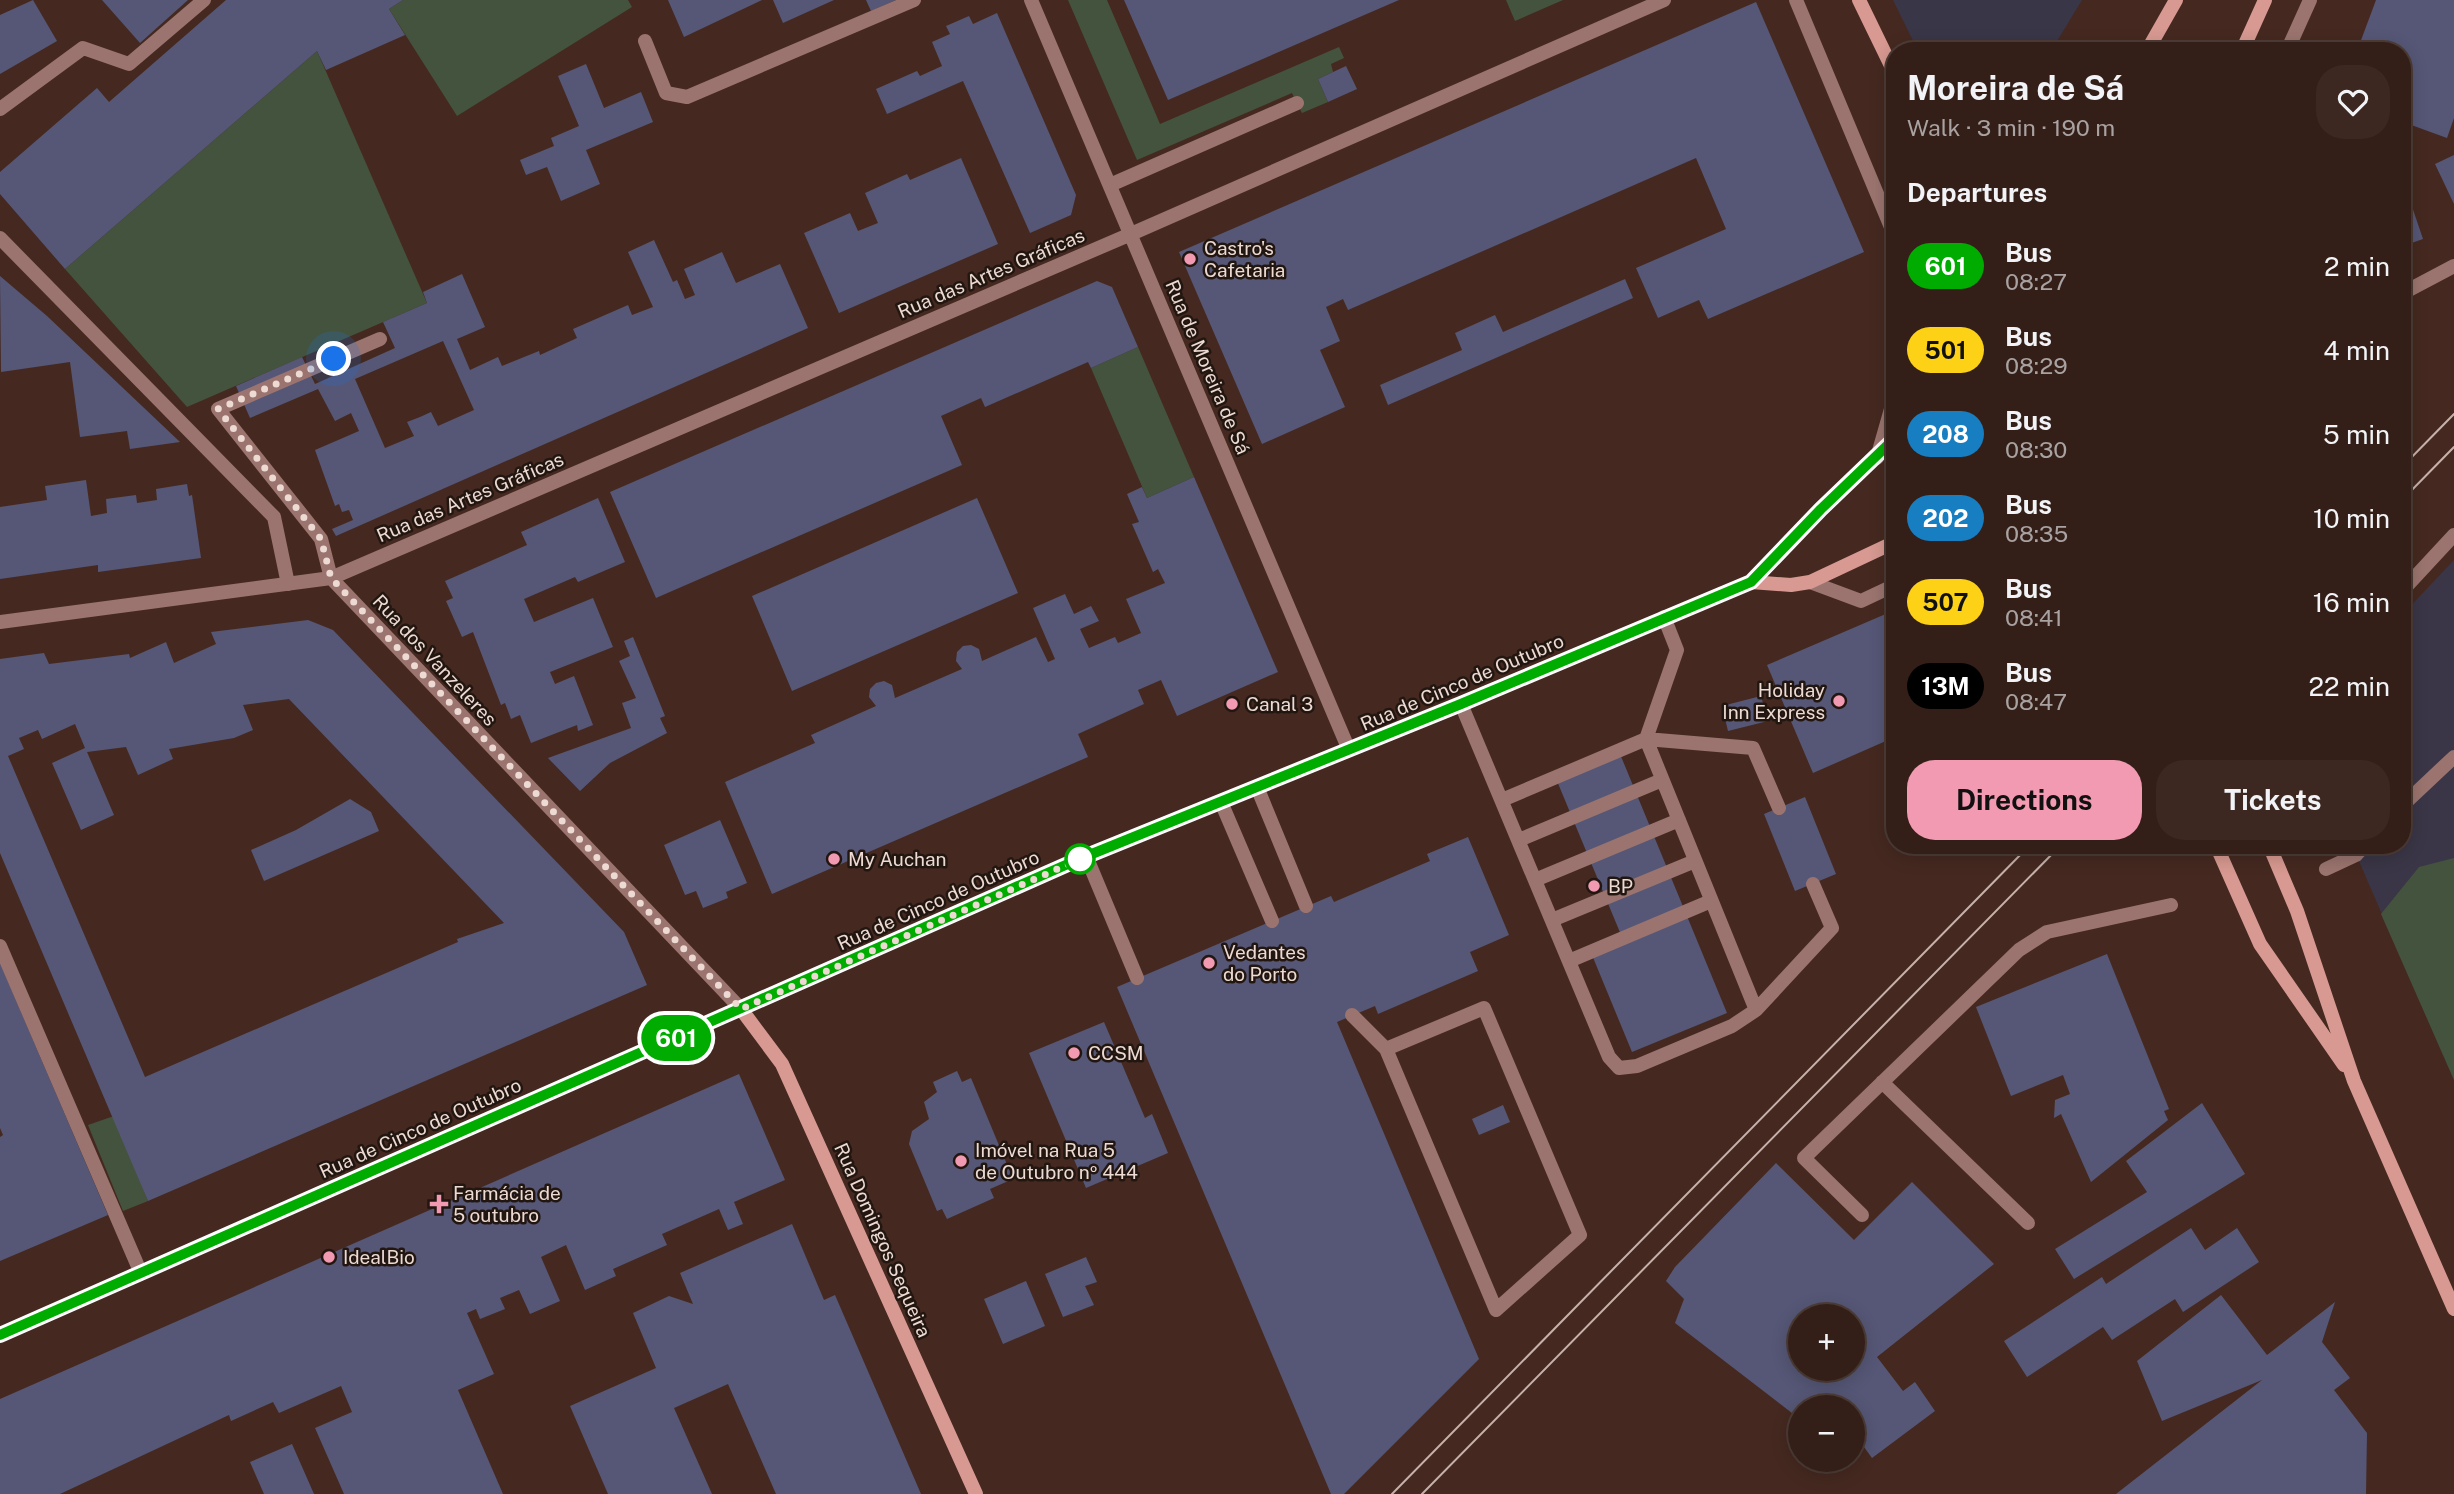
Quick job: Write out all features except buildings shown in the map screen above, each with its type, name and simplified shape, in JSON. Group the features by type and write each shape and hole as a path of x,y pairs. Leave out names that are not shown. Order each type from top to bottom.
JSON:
{"main road":[{"path":"1859,0 1886,56"},
{"path":"2152,42 2176,0"},
{"path":"2246,42 2265,0"},
{"name":"Rua de Cinco de Outubro","path":"0,1335 1086,856 1461,704 1751,582 1821,509 1886,448"},
{"path":"1751,582 1791,586 1810,582 1886,546"},
{"path":"2220,854 2260,944 2354,1081"},
{"path":"2273,854 2297,911 2354,1081 2454,1309"},
{"name":"Rua Domingos Sequeira","path":"741,1009 782,1064 976,1494"}],"street":[{"path":"0,109 83,48 129,64 204,0"},
{"path":"645,41 666,93 687,97 914,0"},
{"name":"Rua de Moreira de Sá","path":"1031,0 1349,750"},
{"name":"Rua das Artes Gráficas","path":"331,578 1130,234 1664,0"},
{"path":"1796,0 1886,215"},
{"path":"2291,42 2310,0"},
{"path":"1110,185 1297,103"},
{"path":"0,239 274,517 288,584"},
{"path":"2411,289 2454,266"},
{"path":"0,622 331,578 321,539 218,409 380,339"},
{"path":"1876,459 1886,425"},
{"path":"2411,582 2454,536"},
{"name":"Rua dos Vanzeleres","path":"331,578 741,1009"},
{"path":"1810,582 1861,601 1886,589"},
{"path":"1664,617 1677,650 1646,740 1756,1010"},
{"path":"1461,704 1609,1057 1619,1068 1637,1066 1732,1026 1756,1010 1832,928 1813,884"},
{"path":"1502,800 1646,740 1753,748 1779,808"},
{"path":"2411,798 2454,758"},
{"path":"1518,840 1662,780"},
{"path":"1256,787 1306,906"},
{"path":"1221,802 1272,921"},
{"path":"1535,880 1679,820"},
{"path":"2326,869 2357,854"},
{"path":"1086,856 1137,978"},
{"path":"1552,920 1695,861"},
{"path":"1569,961 1711,901"},
{"path":"1862,1215 1804,1158 2028,944 2047,932 2171,905"},
{"path":"0,946 140,1271"},
{"path":"1352,1015 1386,1049 1496,1310 1580,1235 1484,1008 1386,1049"},
{"path":"1882,1082 2028,1223"}],"shaded area":[{"path":"1893,0 2082,0 2056,42 1914,42"},
{"path":"2454,560 2454,1080 2356,854 2411,854 2411,606"}],"green space":[{"path":"403,0 628,0 632,7 457,116 389,9"},
{"path":"1068,0 1107,0 1160,124 1339,47 1344,58 1331,64 1333,72 1318,79 1328,102 1302,113 1292,93 1137,160"},
{"path":"1506,0 1563,0 1515,21"},
{"path":"317,51 427,303 187,407 65,269"},
{"path":"1138,347 1194,477 1147,498 1091,368"},
{"path":"2454,858 2454,1080 2381,914 2419,867"},
{"path":"114,1116 148,1201 123,1211 88,1125"}],"tram line":[{"path":"2411,458 2454,414"},
{"path":"2411,491 2454,447"},
{"path":"1392,1494 2021,854"},
{"path":"1422,1494 2052,854"}],"bus line":[{"name":"601","path":"0,1335 1077,860 1461,704 1751,582 1821,509 1886,448"}],"place":[{"name":"Castro's Cafetaria","path":"1190,259"},
{"name":"Holiday Inn Express","path":"1839,701"},
{"name":"Canal 3","path":"1232,704"},
{"name":"My Auchan","path":"834,859"},
{"name":"BP","path":"1594,886"},
{"name":"Vedantes do Porto","path":"1209,963"},
{"name":"CCSM","path":"1074,1053"},
{"name":"Imóvel na Rua 5 de Outubro nº 444","path":"961,1161"},
{"name":"Farmácia de 5 outubro","path":"439,1204"},
{"name":"IdealBio","path":"329,1257"}],"route":[{"path":"334,359 218,409 321,539 331,578 741,1009 1080,859"}]}
